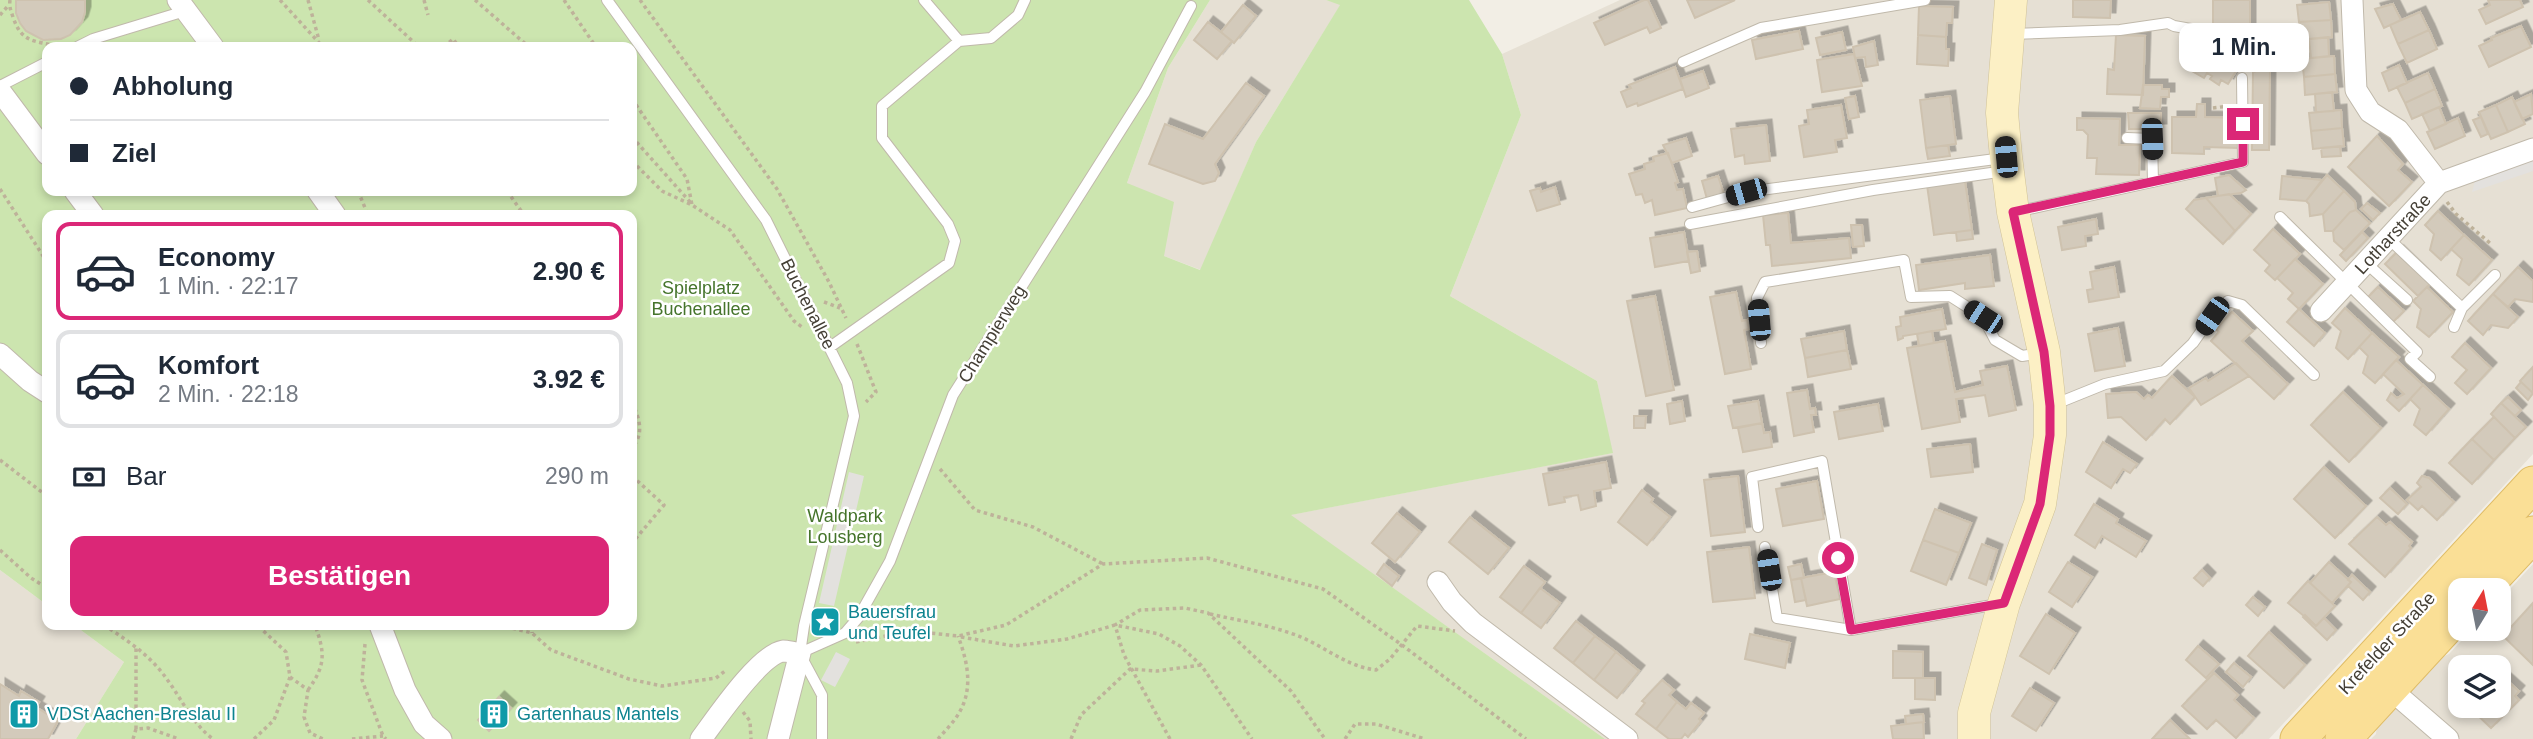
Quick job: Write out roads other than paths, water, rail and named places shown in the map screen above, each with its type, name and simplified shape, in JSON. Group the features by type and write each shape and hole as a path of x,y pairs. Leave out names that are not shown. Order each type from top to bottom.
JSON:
{"main road":[{"name":"Krefelder Straße","path":"2343,739 2377,678 2533,484"},
{"path":"2492,578 2533,534"},
{"name":"Krefelder Straße","path":"2298,739 2448,622"}],"street":[{"path":"1974,739 1974,712 2004,603 2040,504 2050,435 2044,352 2013,212 2002,113 2011,0"},
{"name":"Lotharstraße","path":"2352,0 2356,90 2370,112 2398,130 2439,183"},
{"path":"182,5 209,42"},
{"path":"0,92 42,147"},
{"name":"Lotharstraße","path":"2320,311 2439,183 2533,149"},
{"path":"0,354 42,389"},
{"path":"1438,582 1452,602 1473,623 1627,739"},
{"path":"382,630 405,690 424,724 441,739"},
{"path":"701,739 732,697 762,664 782,651 800,653 778,739"},
{"path":"2377,678 2448,739"}],"lane":[{"name":"Buchenallee","path":"607,0 766,220 847,383 854,416 800,653"},
{"path":"924,0 959,41"},
{"path":"830,347 949,263 955,241 948,224 882,138 882,106 959,41 991,38 1018,15 1025,0"},
{"path":"1683,62 1761,28 1925,0"},
{"path":"87,42 182,5"},
{"name":"Champierweg","path":"800,653 845,633 858,618 890,561 953,395 1145,92 1191,6"},
{"path":"2008,34 2120,30 2151,23 2168,23 2202,31"},
{"path":"0,86 42,65"},
{"path":"2013,212 2243,162 2242,78"},
{"path":"2127,138 2152,139 2153,182"},
{"path":"1692,207 1746,192 2007,164"},
{"path":"1689,224 2007,164"},
{"name":"Lotharstraße","path":"2280,218 2417,352 2410,359 2430,377"},
{"path":"2389,239 2462,308"},
{"path":"1761,343 1757,298 1765,282 1904,260 1911,297 1950,296 1983,317 1995,340 2022,356 2044,352"},
{"path":"2366,263 2407,300"},
{"path":"2454,327 2462,308 2495,275"},
{"path":"2050,406 2105,384 2164,370 2193,343 2212,316 2228,301 2242,305 2314,375"},
{"path":"1758,527 1752,477 1822,461 1851,630"},
{"path":"1765,547 1777,618 1851,630 2004,603"},
{"path":"800,653 822,695 822,739"}],"place":[{"name":"Bauersfrau und Teufel","path":"825,622"},
{"name":"VDSt Aachen-Breslau II","path":"24,714"},
{"name":"Gartenhaus Mantels","path":"494,714"}],"park label":[{"name":"Spielplatz Buchenallee","path":"701,298"},
{"name":"Waldpark Lousberg","path":"845,526"}]}
